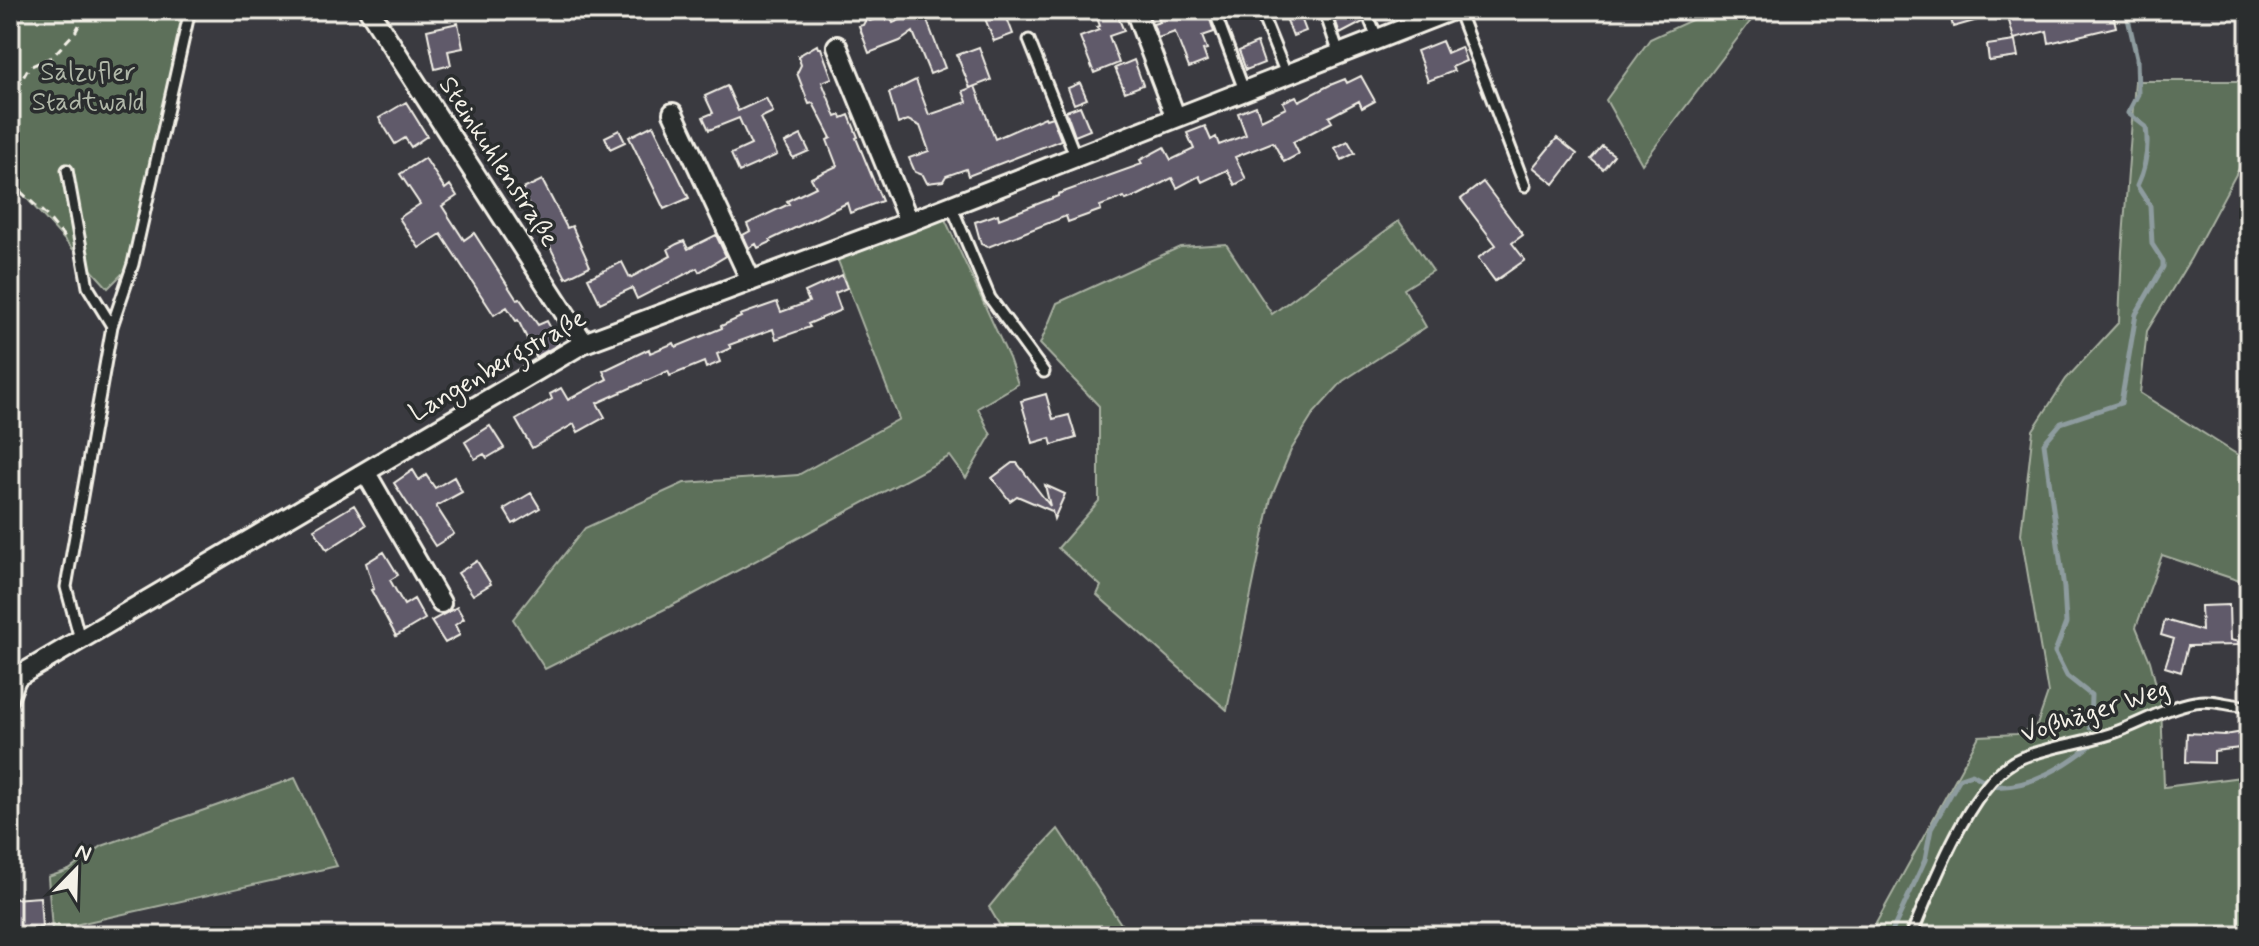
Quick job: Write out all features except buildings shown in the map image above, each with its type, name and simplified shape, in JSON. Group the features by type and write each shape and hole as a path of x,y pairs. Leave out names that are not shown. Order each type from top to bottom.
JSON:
{"street":[{"name":"Steinkuhlenstraße","path":"369,10 584,343"},
{"path":"1135,10 1175,116"},
{"name":"Langenbergstraße","path":"17,677 584,343 909,222 1175,116 1455,10"},
{"path":"837,46 909,222"},
{"path":"673,113 751,281"},
{"path":"366,473 441,603"}],"lane":[{"path":"80,639 66,587 112,326 133,264 190,10"},
{"path":"1214,10 1244,90"},
{"path":"1260,10 1286,74"},
{"path":"1324,10 1339,54"},
{"path":"1366,10 1378,40"},
{"path":"1455,10 1525,186"},
{"path":"1029,40 1075,155"},
{"path":"67,170 88,287 112,326"},
{"path":"951,204 990,298 1044,372"},
{"path":"10,706 17,677"},
{"name":"Voßhäger Weg","path":"1911,936 1961,824 1999,772 2020,758 2112,734 2170,709 2195,702 2216,700 2249,706"}],"path":[{"path":"10,101 29,67 52,57 76,31 87,10"},
{"path":"10,182 45,214 72,247"}],"green space":[{"name":"Salzufler Stadtwald","path":"10,10 184,10 129,267 108,288 22,193 10,206"},
{"path":"1713,10 1759,10 1642,164 1606,100 1650,39"},
{"path":"2135,81 2249,81 2249,150 2191,258 2147,331 2140,393 2249,462 2249,584 2162,555 2136,627 2150,661 2161,704 2164,787 2249,776 2249,936 1869,936 1979,736 2017,734 2037,725 2048,693 2021,534 2033,430 2066,379 2119,322"},
{"path":"944,217 1018,384 978,408 991,435 966,478 950,456 683,600 545,669 513,619 585,528 684,483 798,475 899,419 837,258"},
{"path":"1399,221 1433,271 1404,289 1426,327 1343,381 1314,413 1291,450 1271,498 1227,710 1097,595 1101,586 1058,548 1099,501 1099,406 1040,344 1057,303 1180,247 1226,244 1272,314"},
{"path":"295,778 337,866 52,930 48,877 69,870 102,846"},
{"path":"1058,829 1129,936 1006,936 989,907"}],"waterway":[{"path":"2090,728 2091,695 2067,676 2055,652 2066,623 2044,443 2061,423 2121,403 2136,314 2163,267 2163,261 2152,244 2150,206 2137,186 2146,157 2147,135 2146,127 2128,113 2138,94 2137,58 2126,10"},
{"path":"1995,786 2033,780 2058,768 2090,746"},
{"path":"1890,936 1925,860 1931,829 1960,778 1972,774 1988,783"}]}
